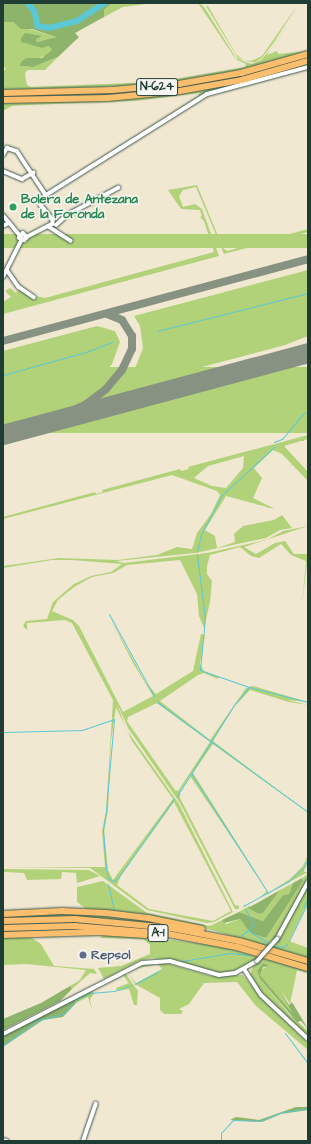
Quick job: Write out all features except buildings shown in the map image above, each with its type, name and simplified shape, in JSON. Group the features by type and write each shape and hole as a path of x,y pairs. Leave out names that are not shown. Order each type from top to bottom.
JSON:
{"highway":[{"name":"N-624","path":"3,93 113,90 179,84 241,73 308,54"},
{"name":"N-624","path":"3,100 108,98 180,91 242,80 308,61"},
{"path":"3,914 62,911 127,915 182,924 239,941"},
{"name":"A-1","path":"3,921 75,919 178,929 239,941 308,961"},
{"name":"A-1","path":"3,928 109,928 191,938 237,947 308,968"},
{"path":"3,935 99,932 191,938"}],"street":[{"path":"60,234 55,223 41,205 46,196 207,94 308,67"},
{"path":"3,155 7,148 17,151 34,174 46,196"},
{"path":"3,171 22,179 34,174"},
{"path":"21,240 25,240 27,237 118,188"},
{"path":"3,215 20,235 21,240 3,277"},
{"path":"3,226 9,223"},
{"path":"48,226 71,241"},
{"path":"20,235 23,233 27,237"},
{"path":"7,270 19,287 34,297"},
{"path":"3,1034 142,963 170,961 219,975 244,969 257,961 277,939 308,882"},
{"path":"244,969 264,998 308,1039"},
{"path":"83,1141 96,1104"},
{"path":"3,1140 8,1141"}],"green space":[{"path":"3,3 112,3 104,10 104,17 75,33 79,37 58,57 33,67 20,66 21,62 26,58 42,58 52,50 48,46 42,48 21,42 21,38 25,33 42,36 36,39 37,42 56,37 32,29 21,29 13,22 4,22"},
{"path":"112,3 154,3 123,7 104,17 104,10"},
{"path":"198,3 206,10 236,58 251,64 261,60 270,50 301,3 267,55 277,51 278,54 308,51 250,68 168,83 132,86 3,90 3,71 6,69 3,65 3,21 13,22 16,25 56,37 37,42 36,39 41,37 25,43 48,46 52,50 49,54 20,66 33,67 58,57 45,70 28,70 25,73 27,85 31,87 157,82 245,67 246,64 237,60 233,55"},
{"path":"299,3 262,58 255,62 245,60 251,61 262,56"},
{"path":"206,6 208,6 236,54 242,59 238,58"},
{"path":"308,56 308,59 251,76 183,89 106,95 3,98 3,95 106,93 183,86 250,73"},
{"path":"308,64 308,66 247,84 205,94 67,180 197,97 200,93 134,101 12,106 3,111 3,103 132,99 203,90 246,82"},
{"path":"197,185 223,248 227,251 308,229 308,232 224,254 196,187 183,190 179,196 183,207 195,204 202,209 219,256 3,314 3,302 11,297 5,291 10,288 16,293 19,289 25,294 45,298 214,252 204,221 200,217 202,216 200,210 181,209 168,190"},
{"path":"3,234 308,234 308,248 3,248"},
{"path":"308,270 308,336 285,345 119,389 136,366 143,348 140,326 134,316"},
{"path":"97,326 115,331 120,342 112,364 101,377 69,400 3,421 3,351"},
{"path":"3,367 308,367 308,433 3,433"},
{"path":"308,435 308,439 284,446 308,472 308,481 282,454 273,450 254,468 262,478 253,498 275,509 226,496 205,530 215,536 217,548 235,542 234,534 243,526 274,520 282,515 292,528 280,530 266,538 195,553 116,561 124,563 207,553 257,542 268,539 283,531 308,526 244,547 256,554 275,543 285,541 294,554 308,554 302,605 306,561 291,555 281,544 259,558 251,556 240,547 210,555 207,566 207,574 212,581 210,602 204,628 199,616 197,594 180,560 127,565 113,573 92,577 74,587 58,600 52,611 73,620 79,626 123,712 153,696 133,663 108,614 146,683 156,694 193,671 201,634 205,635 200,664 204,671 219,677 218,679 204,673 198,675 160,701 210,740 246,688 253,686 308,702 288,700 308,705 289,702 250,690 233,708 213,741 308,813 213,744 193,773 265,887 190,776 180,791 180,798 235,905 239,906 239,909 235,909 180,803 128,728 117,703 125,726 116,707 111,741 108,810 104,832 108,870 113,880 173,799 132,741 127,730 179,804 233,912 214,922 207,923 147,910 90,868 3,867 105,867 102,831 106,812 113,700 72,623 65,620 27,623 27,630 23,626 26,621 47,619 53,602 74,584 91,576 111,572 122,564 52,560 3,568 3,566 59,558 118,560 157,555 177,547 192,549 197,533 211,514 220,495 217,491 172,475 3,519 3,517 95,492 96,494 103,492 102,490 180,469 181,471 189,469 188,467","holes":["244,456 243,468 226,488 212,486 194,478 208,466","157,703 210,742 178,791 175,790 127,721 128,717","174,802 231,911 213,921 149,909 117,885 121,875"]},
{"path":"308,855 304,872 308,872 259,898 267,891 268,893 290,879 303,866"},
{"path":"3,869 89,870 100,876 77,883 76,873 62,872 61,879 27,880 24,873 3,872"},
{"path":"308,874 308,879 275,938 279,940 308,885 308,903 289,941 308,948 308,958 204,928 153,917 86,909 77,902 77,887 103,881 147,913 210,926 222,920 226,924 240,919 250,933 266,938 303,881 302,878"},
{"path":"302,878 303,881 266,938 250,933 240,919 224,923 222,920 239,912 263,921 283,895 289,894 293,883"},
{"path":"293,883 289,894 283,895 263,921 239,912 249,906 259,914 263,913 280,890"},
{"path":"280,890 263,913 259,914 248,908"},
{"path":"55,912 122,916 165,924 70,917 3,918 3,916"},
{"path":"104,935 151,937 223,947 308,971 308,973 297,970 290,1004 282,992 292,1014 260,975 260,971 266,967 263,963 257,971 260,979 289,1014 308,1031 308,1036 260,991 250,975 253,966 258,963 256,959 237,970 219,973 171,960 151,958 139,961 104,979 98,968 121,966 150,954 150,945 143,939 100,938"},
{"path":"3,936 32,938 41,944 54,966 94,969 97,974 90,973 72,989 70,986 80,980 86,970 26,964 3,965"},
{"path":"165,963 210,976 243,975 261,998 308,1043 308,1050 256,1006 237,982 204,983 189,1004 179,1009 183,1011 181,1014 164,1014 160,1010 160,998 135,984 129,974 136,983 162,969 158,964 134,969 147,964"},
{"path":"263,963 269,966 263,967 260,975 292,1013 281,992 289,1005 292,1002 308,1029 301,1021 297,1022 260,979 257,971"},
{"path":"125,973 138,991 137,1005 134,1005 129,989 117,991 116,988 129,983 123,975 92,991 94,994 90,999 92,1010 88,997 76,1003 74,999"},
{"path":"70,986 72,989 60,1001 3,1030 3,1019 41,1003"},
{"path":"74,999 76,1003 63,1017 43,1020 3,1047 3,1036"},
{"path":"296,1107 308,1107 308,1110 281,1114 262,1122 230,1120 236,1117 259,1120"}],"waterway":[{"path":"28,3 35,12 38,26 49,28 77,21 105,3"},
{"path":"157,331 308,293"},
{"path":"3,375 86,352 112,342"},
{"path":"274,442 282,439 305,412"},
{"path":"197,552 201,534 222,495 274,447"},
{"path":"177,796 234,705 249,687 200,670 205,618 197,555"},
{"path":"109,614 154,696"},
{"path":"249,687 308,702"},
{"path":"157,702 308,812"},
{"path":"3,732 82,730 114,719 103,829 106,870 108,878 113,881 118,878 174,799"},
{"path":"191,773 268,893"},
{"path":"243,906 289,881 305,866 308,857"},
{"path":"108,884 114,910"},
{"path":"304,906 308,897"},
{"path":"289,941 308,902"},
{"path":"242,935 254,925 245,909"},
{"path":"249,931 270,944"},
{"path":"274,946 283,947 287,944"},
{"path":"182,961 230,953 249,955"},
{"path":"135,984 158,972"},
{"path":"3,1045 39,1020 63,1014 79,998 90,993 114,991 131,985"},
{"path":"285,1033 308,1064"},
{"path":"221,1141 221,1133 233,1120 260,1121 282,1112 308,1109"}],"taxiway":[{"path":"3,341 308,259"},
{"path":"31,428 85,405 106,389 122,370 132,349 132,336 122,320 107,314"}],"runway":[{"path":"3,435 308,353"}],"place":[{"name":"Bolera de Antezana de la Foronda","path":"13,207"},
{"name":"Repsol","path":"83,955"}]}
